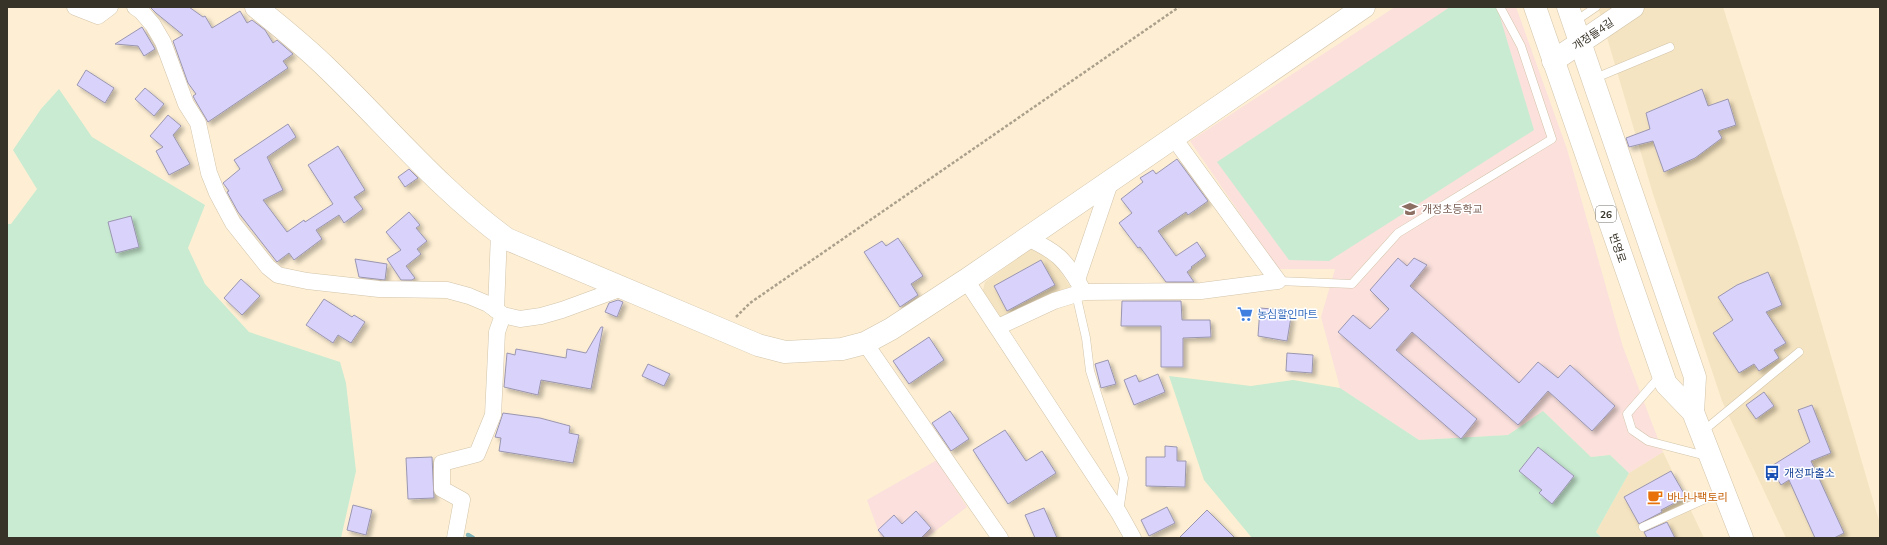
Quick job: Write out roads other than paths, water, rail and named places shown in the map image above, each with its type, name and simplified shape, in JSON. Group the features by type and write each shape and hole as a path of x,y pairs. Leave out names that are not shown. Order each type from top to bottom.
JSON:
{"street":[{"path":"76,7 98,16 110,7"},
{"path":"256,7 328,69 445,187 478,218 507,239 758,345 785,352 842,349 864,344 913,315 1364,7"},
{"name":"번영로","path":"1535,7 1666,384 1693,412 1742,538"},
{"name":"개정들4길","path":"1553,61 1633,7"},
{"path":"139,8 153,25 162,42 186,104 198,124 209,173 217,193 233,223 268,267 278,275 307,281 379,289 447,290 469,296 488,304 499,312 520,319 541,316 562,310 622,288"},
{"name":"번영로","path":"1570,15 1695,377 1693,412"},
{"path":"998,327 1079,289 1201,291 1278,281 1173,137"},
{"path":"1079,289 1111,180"},
{"path":"455,538 462,500 442,489 442,463 477,454 493,415 496,332 499,312 499,233"},
{"path":"1027,238 1049,248 1069,266 1079,289"},
{"path":"966,280 1119,513 1133,538"},
{"path":"864,344 1000,538"}],"lane":[{"path":"1278,281 1352,284 1398,233 1552,139 1521,46 1500,7"},
{"path":"1570,15 1596,7"},
{"path":"1592,79 1670,47"},
{"path":"1079,289 1090,371 1124,478 1119,513"},
{"path":"1702,433 1799,352"},
{"path":"1662,373 1627,414 1632,430 1648,441 1711,457"},
{"path":"1643,527 1724,490"}],"waterway":[{"path":"468,535 473,538"}],"place":[{"name":"개정초등학교","path":"1410,209"},
{"name":"농심할인마트","path":"1245,314"},
{"name":"개정파출소","path":"1772,473"},
{"name":"바나나팩토리","path":"1655,497"}]}
